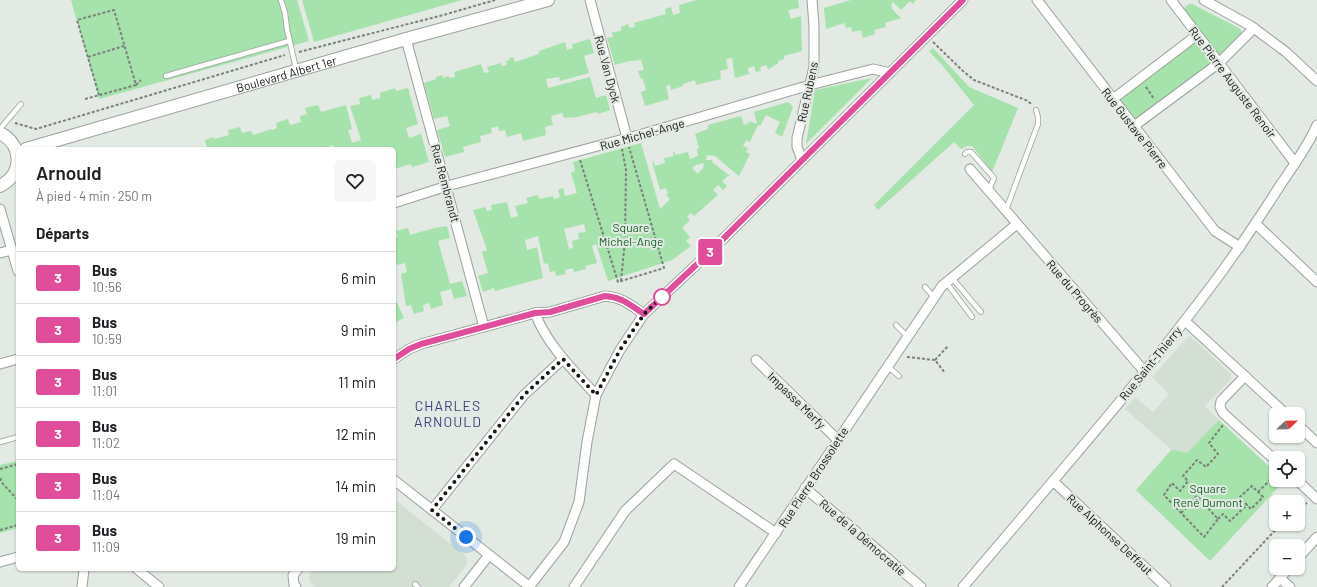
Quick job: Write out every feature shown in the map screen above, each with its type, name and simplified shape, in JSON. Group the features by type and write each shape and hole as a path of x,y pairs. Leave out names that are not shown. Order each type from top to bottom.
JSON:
{"main road":[{"name":"Boulevard Albert 1er","path":"34,147 406,39 548,0"},
{"path":"0,133 6,136 16,147"},
{"path":"0,186 15,180 16,169"}],"street":[{"name":"Rue Van Dyck","path":"590,0 623,139"},
{"name":"Rue Rubens","path":"802,160 797,147 798,138 814,67 815,43 812,0"},
{"path":"396,482 432,510 487,559 530,587 564,542 579,502 587,442 596,395 620,350 644,314 712,250 963,0"},
{"name":"Rue Gustave Pierre","path":"1037,0 1215,231 1240,247"},
{"name":"Rue Pierre Auguste Renoir","path":"1171,0 1295,163"},
{"path":"1204,0 1254,28 1286,52 1317,81"},
{"path":"1134,126 1219,63 1254,28"},
{"path":"1113,99 1197,35"},
{"name":"Rue Rembrandt","path":"406,39 484,327"},
{"name":"Rue Michel-Ange","path":"396,202 446,186 577,152 810,85 873,69 890,73"},
{"name":"Rue Saint-Thierry","path":"963,587 1185,321 1256,224 1295,163 1317,125"},
{"name":"Rue du Progrès","path":"970,169 1144,371"},
{"path":"0,209 16,265"},
{"name":"Rue Pierre Brossolette","path":"739,587 942,286 1017,224"},
{"path":"1256,224 1317,282"},
{"path":"0,253 12,250"},
{"path":"396,358 409,349 421,344 535,313 550,312 605,296 614,296 623,300 644,314"},
{"path":"535,313 547,336 563,359 596,395"},
{"path":"1185,321 1278,407"},
{"path":"432,510 524,395 563,359"},
{"path":"0,364 16,360"},
{"name":"Impasse Merfy","path":"756,360 838,440"},
{"path":"1245,376 1222,400 1220,407 1223,413 1269,455"},
{"path":"1305,432 1317,443"},
{"path":"574,587 625,511 674,464 776,533"},
{"name":"Rue Alphonse Deffaut","path":"1053,481 1166,587"},
{"path":"1304,487 1317,499"},
{"name":"Rue de la Démocratie","path":"805,488 921,587"},
{"path":"1305,550 1317,537"},
{"path":"0,562 16,558"},
{"path":"464,587 487,559"},
{"path":"82,587 84,571"},
{"path":"139,571 159,587"},
{"path":"296,571 293,575 294,585 296,587"},
{"path":"1272,587 1283,575"},
{"path":"1280,578 1290,587"}],"lane":[{"path":"281,0 285,13 296,71"},
{"path":"166,76 290,41"},
{"path":"0,129 21,104"},
{"path":"1006,210 1038,124 1036,110"},
{"path":"965,154 967,152 971,152 994,178 989,190"},
{"path":"949,280 981,312"},
{"path":"949,280 972,317"},
{"path":"925,287 934,297"},
{"path":"896,325 908,336"},
{"path":"887,366 899,376"},
{"path":"0,442 16,438"}],"path":[{"path":"6,120 36,128 292,54 495,0"},
{"path":"99,95 77,20 114,10 136,85"},
{"path":"927,36 974,80 1028,101 1036,110"},
{"path":"88,57 124,46"},
{"path":"1140,78 1154,99"},
{"path":"85,100 136,85 141,80"},
{"path":"621,281 625,240 626,170 623,139"},
{"path":"577,152 618,282 664,268 623,139"},
{"path":"935,360 948,346"},
{"path":"897,352 904,356 935,360 945,373"},
{"path":"1229,418 1209,443 1218,454 1206,467 1197,460 1183,476 1188,481 1180,491 1172,482 1164,495 1204,537 1223,514 1230,522 1247,505"},
{"path":"0,468 16,464"},
{"path":"0,478 3,484 16,498"},
{"path":"1258,492 1269,481"},
{"path":"1252,486 1263,497 1251,510 1247,505 1240,497 1252,486"},
{"path":"1181,513 1197,496 1218,519"},
{"path":"0,530 16,526"},
{"path":"1222,587 1275,531"}],"shaded area":[{"path":"1190,336 1231,374 1231,379 1205,406 1219,420 1187,453 1173,451 1125,409 1135,397 1153,412 1169,394 1152,377"},
{"path":"396,501 466,556 467,564 449,587 316,587 310,582 309,575 312,571 396,571"}],"green space":[{"path":"71,0 297,0 309,41 99,99"},
{"path":"302,0 462,0 314,42"},
{"path":"697,0 798,0 799,8 788,10 791,19 801,16 802,51 784,56 784,59 778,61 778,64 768,69 766,65 760,67 761,71 756,72 754,66 748,68 749,74 735,78 732,58 726,59 728,69 720,71 721,79 696,85 695,80 671,90 670,85 666,86 669,99 645,106 641,92 646,90 643,79 641,79 638,71 644,70 641,60 629,61 615,65 607,38 613,37 612,32 621,31 621,27 628,24 630,28 635,27 634,23 666,14 665,9 671,7 673,15 680,13 679,5"},
{"path":"851,0 916,0 913,4 910,1 901,10 893,2 891,4 892,9 901,18 885,23 886,27 874,30 875,34 863,38 861,30 852,32 851,27 846,28 844,23 826,29 824,8"},
{"path":"1192,4 1241,30 1240,36 1220,57 1185,12 1185,7"},
{"path":"590,39 594,53 584,56 589,73 560,81 559,77 546,79 548,88 590,77 596,98 606,95 610,110 598,114 597,112 573,118 564,118 562,113 551,116 553,125 545,127 546,135 523,141 521,133 507,137 505,130 499,131 498,126 491,128 492,133 480,136 481,142 463,147 464,152 445,157 437,130 450,126 447,116 434,119 424,83 436,79 436,77 442,75 443,78 448,76 450,78 455,77 454,72 481,64 484,73 489,72 487,67 501,63 502,66 507,65 506,61 510,60 509,58 513,57 515,62 539,54 539,51 565,42 567,50 573,48 572,44"},
{"path":"1195,42 1210,61 1211,65 1136,120 1121,102 1121,98"},
{"path":"933,48 969,87 1018,108 992,172 972,146 967,146 961,149 954,142 878,210 874,205 974,105 929,51"},
{"path":"872,78 806,144 815,90"},
{"path":"395,88 396,91 408,88 418,124 406,128 409,138 421,134 429,162 412,167 411,164 396,168 396,147 334,147 333,145 329,147 207,147 205,140 229,135 228,130 240,127 242,133 251,131 253,135 277,128 276,123 288,119 290,125 301,122 300,116 307,114 305,108 318,105 321,112 346,105 352,129 348,130 352,143 361,140 350,106 360,104 359,98 371,95 372,100 380,98 380,93"},
{"name":"Square Michel-Ange","path":"788,102 793,107 782,137 775,133 780,122 766,115 760,126 758,125 750,142 746,140 743,146 748,148 746,152 750,154 739,176 715,156 707,155 706,160 713,160 712,162 730,176 722,181 727,186 723,190 718,185 713,190 718,195 694,216 691,213 687,217 690,220 682,228 690,237 686,241 691,246 672,260 608,281 596,244 592,246 597,263 585,266 586,269 574,272 573,268 565,270 566,274 556,276 555,271 550,272 548,263 544,264 538,236 525,240 527,250 537,247 543,278 495,291 494,288 483,292 478,276 488,273 482,252 487,250 473,210 485,207 487,211 492,210 491,205 507,202 511,218 518,216 515,206 528,203 526,198 538,195 540,199 553,196 554,199 560,197 558,190 563,188 565,196 577,193 571,173 575,171 573,162 641,143 660,209 670,199 666,195 668,193 666,188 660,190 652,162 653,161 655,166 665,163 664,158 674,156 673,152 676,155 688,152 690,159 698,156 697,149 699,148 695,134 708,129 708,125 741,116 744,125 749,123 749,121 757,124 754,112","holes":["704,163 703,168 698,174 692,168 696,165","584,224 586,232 578,233 579,239 572,241 573,248 569,249 564,229"]},
{"path":"447,226 450,238 438,241 450,284 462,281 467,296 454,299 451,289 440,292 443,305 431,309 429,303 423,305 424,311 414,314 411,305 406,306 401,274 407,272 405,263 397,265 396,261 396,238 398,237 396,231 408,228 410,235"},
{"path":"396,300 404,318 396,322"},
{"name":"Square René Dumont","path":"1219,420 1269,466 1269,487 1278,487 1271,495 1269,495 1269,497 1210,561 1136,490 1171,450 1187,453"},
{"path":"16,461 16,529 0,533 0,465"}],"bus line":[{"name":"3","path":"396,358 409,349 421,344 535,313 550,312 605,296 614,296 623,300 644,314 712,250 963,0"}],"district":[{"name":"CHARLES ARNOULD","path":"448,414"}],"route":[{"path":"466,537 432,510 524,395 563,359 596,395 620,350 644,314 662,297"}]}
